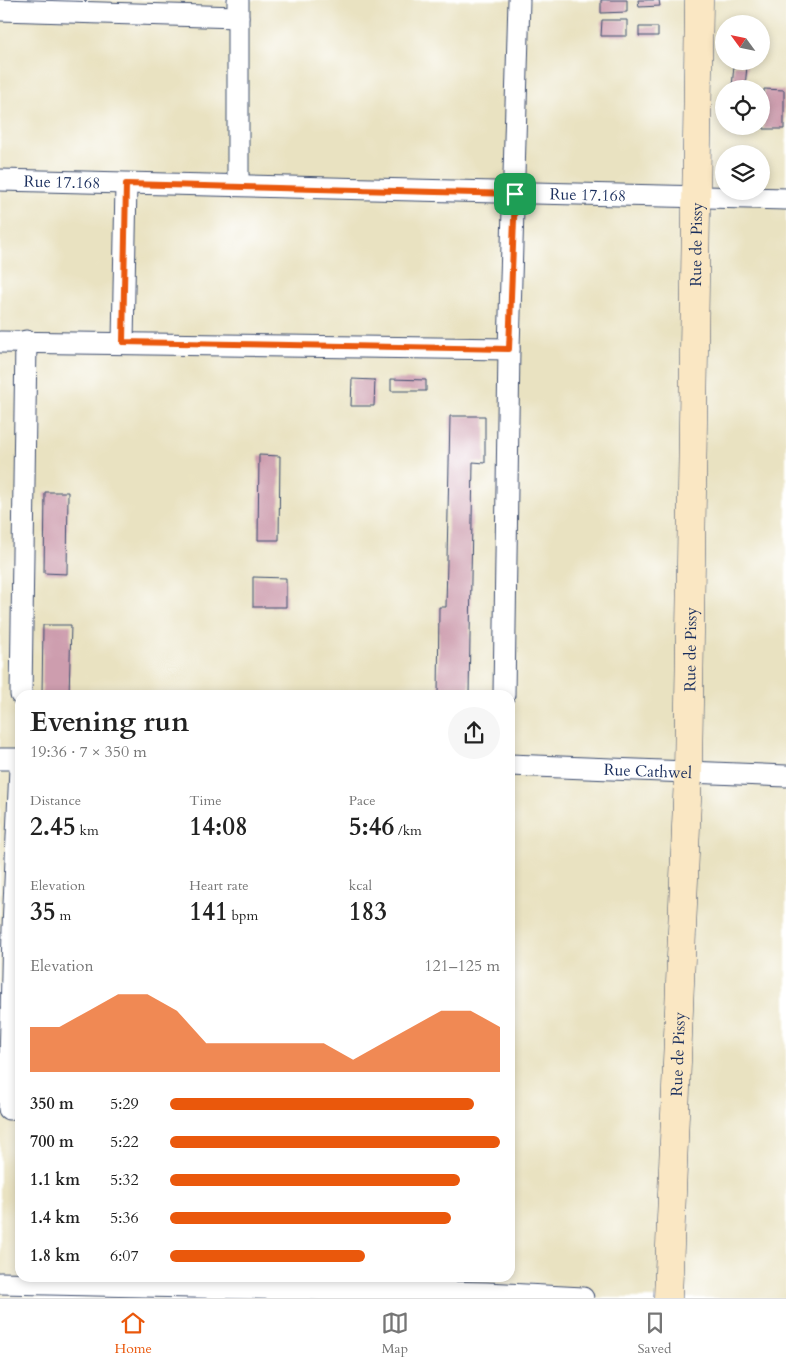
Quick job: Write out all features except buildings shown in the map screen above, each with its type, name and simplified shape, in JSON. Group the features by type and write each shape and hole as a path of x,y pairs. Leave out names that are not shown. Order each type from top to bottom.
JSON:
{"street":[{"path":"504,690 509,349 520,0"},
{"name":"Rue de Pissy","path":"668,1298 688,774 699,0"},
{"path":"0,10 238,8 238,185"},
{"name":"Rue 17.168","path":"0,180 515,194 786,199"},
{"path":"123,342 126,184"},
{"path":"21,690 26,341"},
{"path":"0,342 123,342 509,349"},
{"path":"0,759 15,759"},
{"name":"Rue Cathwel","path":"515,765 688,774 786,776"},
{"path":"10,1109 6,928 15,825"},
{"path":"0,1283 94,1287 486,1290 583,1298"}],"route":[{"path":"126,184 238,185 515,194 509,349 123,342 126,184"}]}
